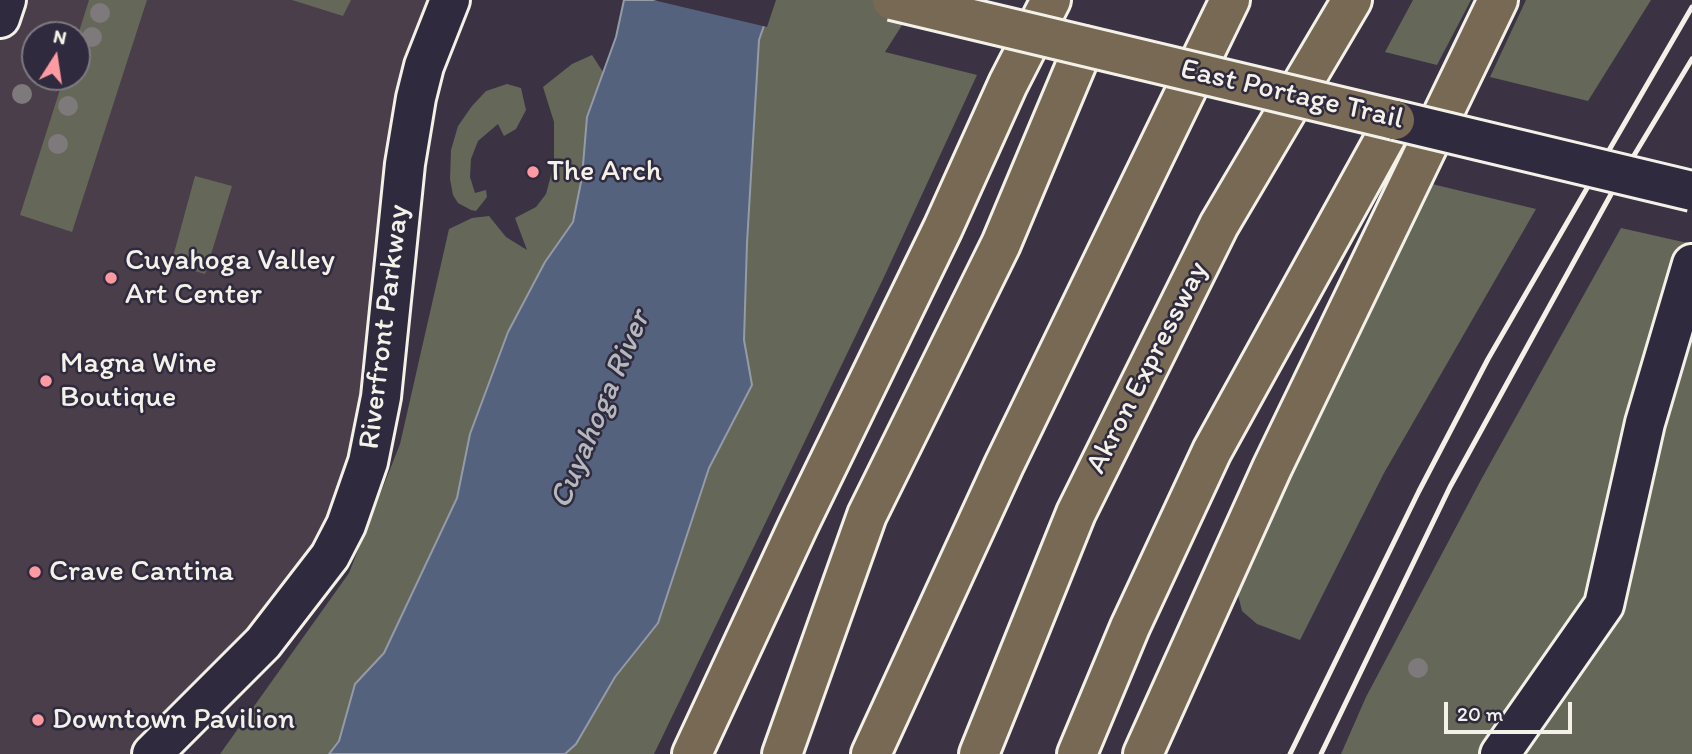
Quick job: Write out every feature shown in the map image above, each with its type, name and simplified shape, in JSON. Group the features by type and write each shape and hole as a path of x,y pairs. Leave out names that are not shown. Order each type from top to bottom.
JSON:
{"main road":[{"name":"East Portage Trail","path":"892,0 1395,120"},
{"path":"692,754 798,526 943,228 1008,84 1051,0"},
{"path":"871,754 1004,466 1230,0"},
{"name":"Akron Expressway","path":"979,754 1076,513 1219,225 1352,0"},
{"path":"1143,754 1272,468 1498,0"},
{"path":"782,754 867,515 1001,244 1084,46"},
{"path":"1077,754 1130,628 1212,452 1395,120"}],"street":[{"path":"0,18 6,0"},
{"name":"Riverfront Parkway","path":"152,754 263,643 330,556 346,525 368,462 381,397 405,164 416,98 424,66 450,0"},
{"name":"East Portage Trail","path":"1395,120 1692,191"},
{"path":"1500,754 1605,605 1645,423 1692,264"}],"shaded area":[{"path":"0,0 450,0 346,525 152,754 0,754"}],"green space":[{"path":"89,0 147,0 72,232 20,215 60,91 91,91 91,21 82,21"},
{"path":"292,0 351,0 343,16"},
{"path":"773,0 918,0 885,52 977,75 884,277 654,754 565,754 576,744 615,677 658,623 709,468 752,385 744,340 747,243 759,40"},
{"path":"1413,0 1471,0 1437,65 1385,52"},
{"path":"1526,0 1651,0 1588,101 1490,77"},
{"path":"592,55 603,72 587,117 582,177 573,222 545,262 508,332 470,434 457,497 384,653 355,684 339,741 329,754 220,754 349,573 400,444 449,229 472,218 489,216 506,237 527,250 515,218 536,207 546,194 554,164 554,122 543,87 572,64"},
{"path":"507,84 521,88 526,110 516,129 504,136 498,124 478,141 471,159 470,177 475,193 486,190 487,197 476,211 471,210 458,203 453,195 450,179 451,150 458,126 472,106 486,91"},
{"path":"195,176 232,186 205,274 171,264"},
{"path":"1432,184 1536,209 1384,473 1300,640 1257,624 1242,611 1237,591"},
{"path":"1621,228 1692,244 1692,754 1341,754 1366,697 1482,478"}],"water":[{"name":"Cuyahoga River","path":"624,0 773,0 759,40 747,243 744,340 752,385 709,468 658,623 615,677 576,744 565,754 329,754 339,741 355,684 384,653 457,498 470,434 508,332 545,262 573,222 582,177 587,117 616,37"}],"pier":[{"path":"653,0 776,0 767,27"}],"railway":[{"path":"1290,754 1419,491 1488,359 1692,7"},
{"path":"1321,754 1450,487 1615,187 1692,59"}],"place":[{"name":"The Arch","path":"533,172"},
{"name":"Cuyahoga Valley Art Center","path":"111,278"},
{"name":"Magna Wine Boutique","path":"46,381"},
{"name":"Crave Cantina","path":"35,572"},
{"name":"Downtown Pavilion","path":"38,720"}]}
